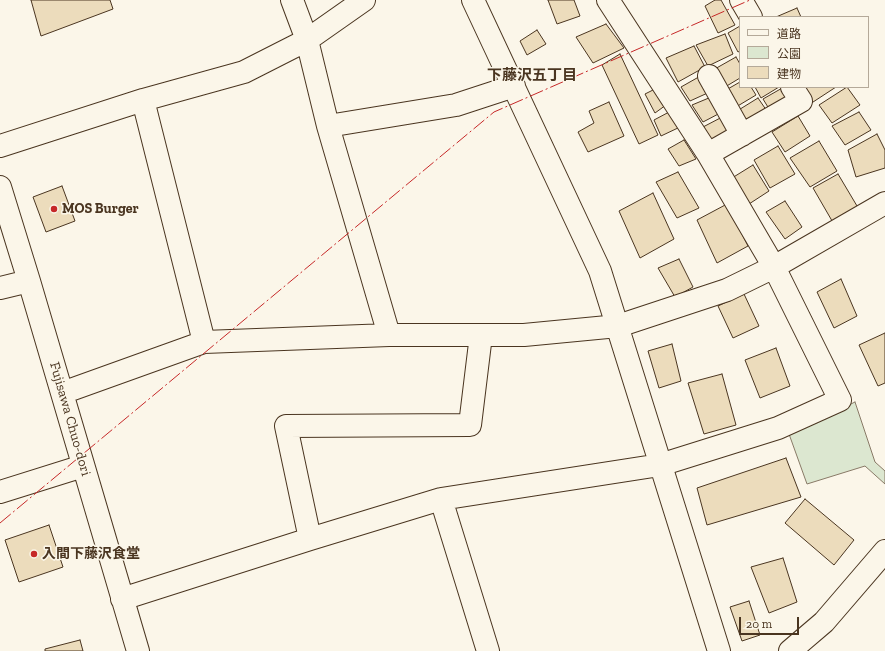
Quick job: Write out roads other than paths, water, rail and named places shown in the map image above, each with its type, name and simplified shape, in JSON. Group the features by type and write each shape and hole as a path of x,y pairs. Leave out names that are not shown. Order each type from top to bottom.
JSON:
{"street":[{"path":"292,0 307,40 328,126 390,335"},
{"path":"0,146 143,100 244,72 307,40 364,0"},
{"path":"473,0 600,271 719,651"},
{"path":"122,599 310,539 441,500 660,465 778,428 840,400 774,267 708,154 608,0"},
{"path":"709,76 742,135"},
{"path":"328,126 456,105 514,86"},
{"path":"708,154 801,101 793,88"},
{"path":"143,100 204,342"},
{"name":"Fujisawa Chuo-dori","path":"0,187 29,280 138,651"},
{"path":"62,393 204,342 390,335 524,335 618,326 726,290 774,267 885,203"},
{"path":"0,288 29,280"},
{"path":"310,539 286,426 470,425 481,335"},
{"path":"1,489 83,466"},
{"path":"441,500 488,651"},
{"path":"790,651 824,622 885,550"}],"place":[{"name":"MOS Burger","path":"54,209"},
{"name":"入間下藤沢食堂","path":"34,554"}],"district":[{"name":"下藤沢五丁目","path":"532,76"}]}
